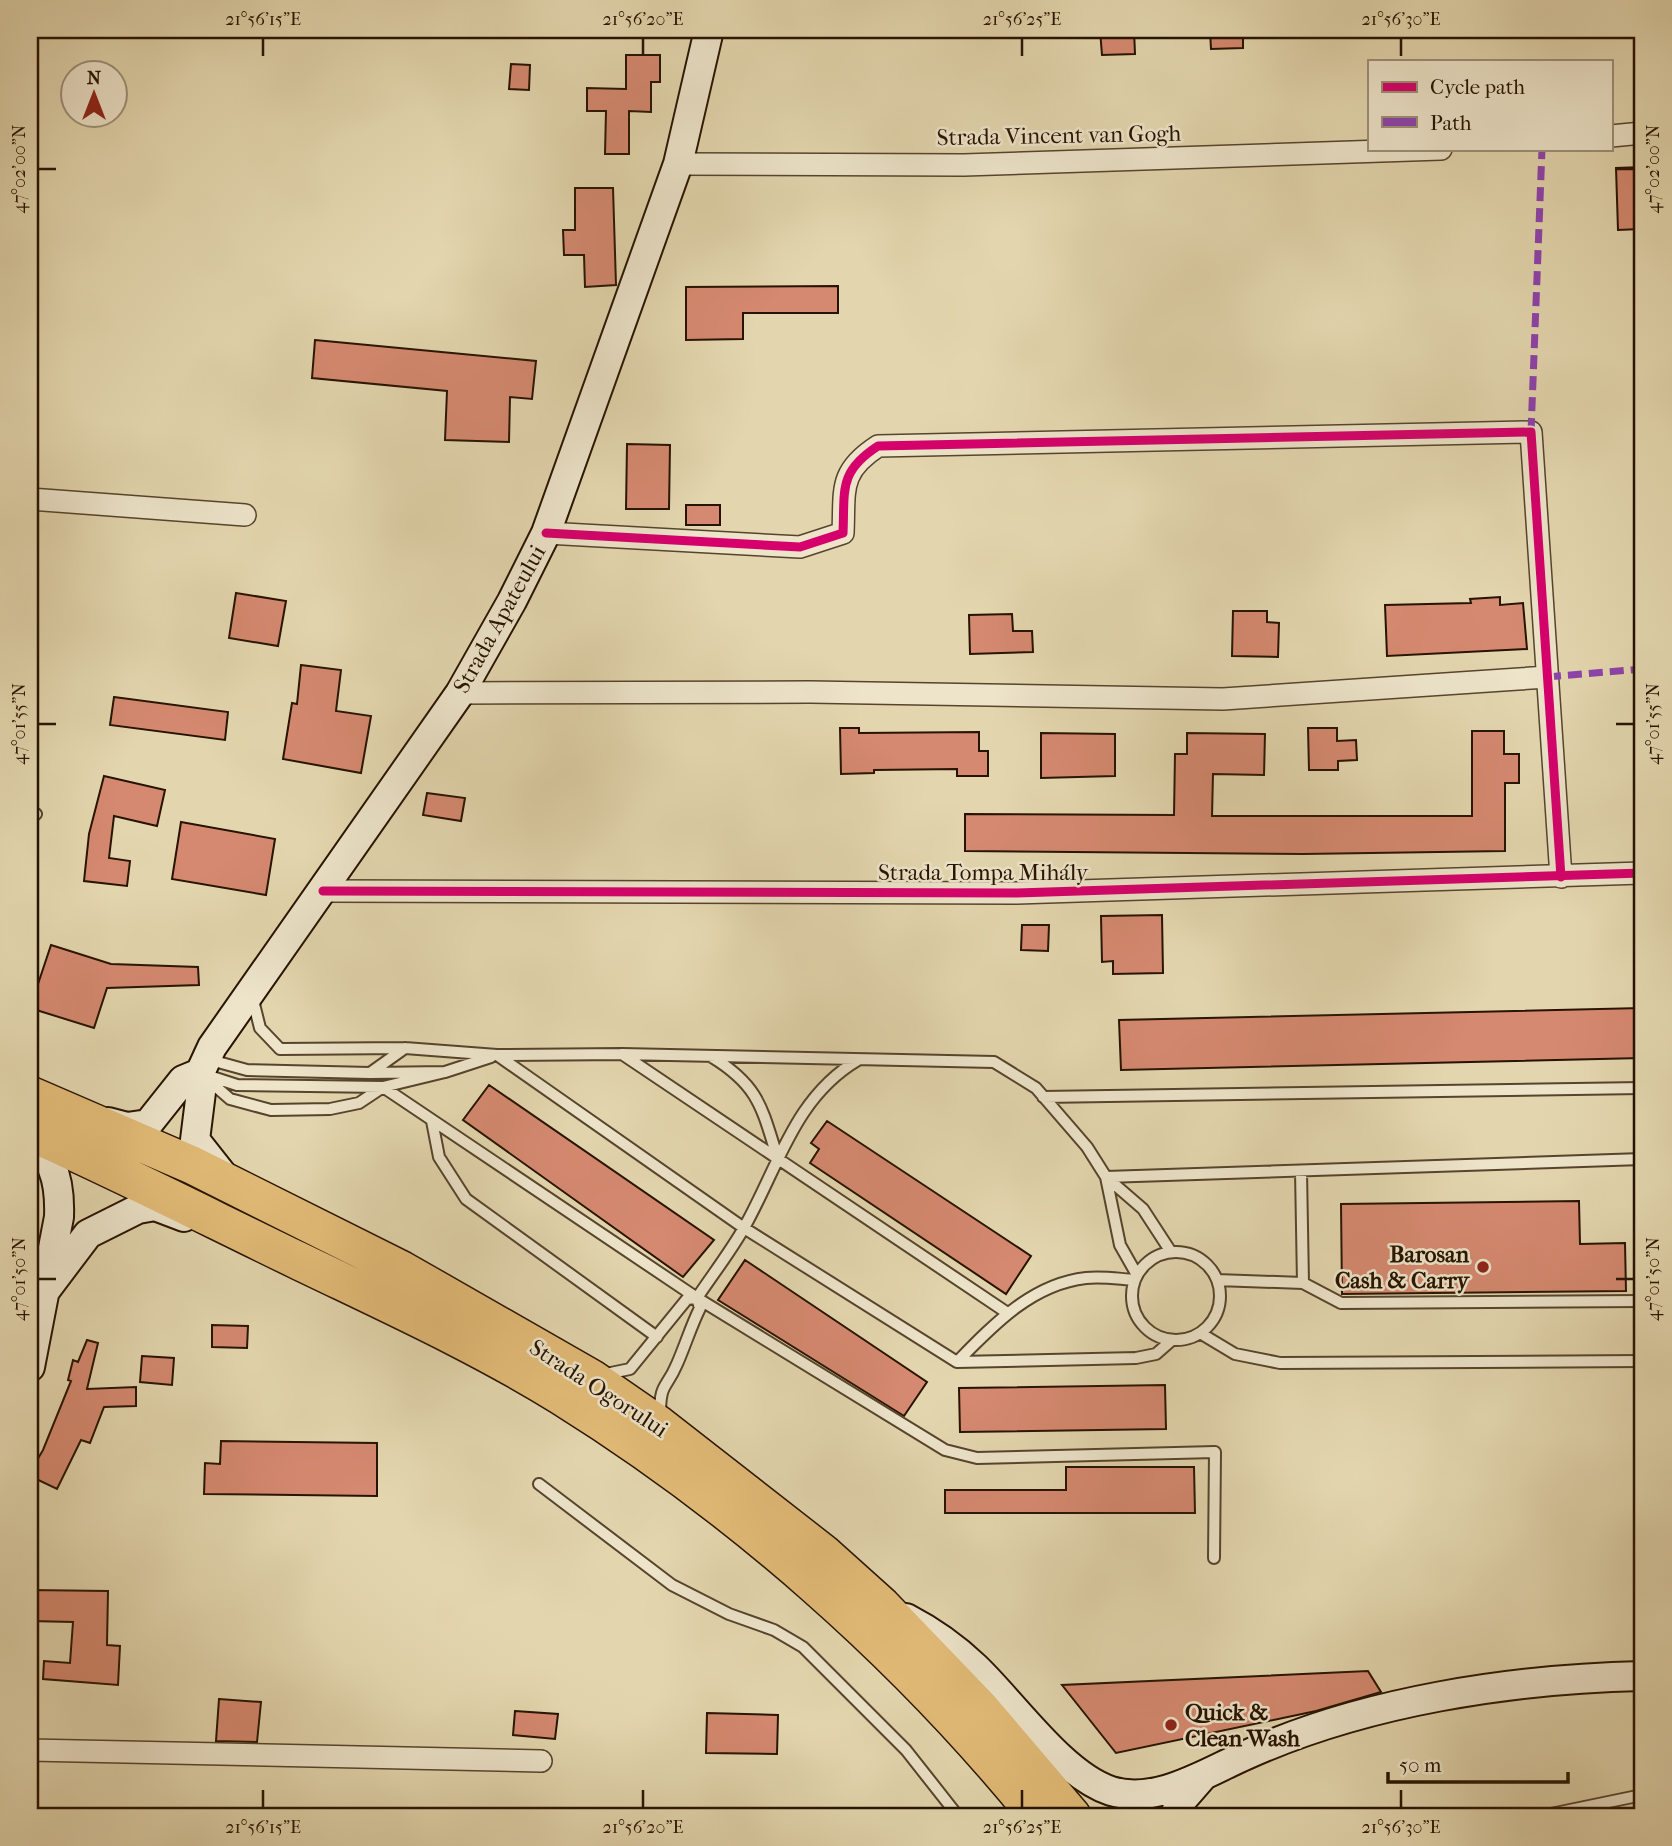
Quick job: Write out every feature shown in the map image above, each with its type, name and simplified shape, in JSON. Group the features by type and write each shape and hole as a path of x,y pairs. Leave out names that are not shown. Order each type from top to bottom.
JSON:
{"highway":[{"name":"Strada Ogorului","path":"30,1095 231,1184 402,1270 591,1377 659,1425 823,1553 882,1606 954,1679 1072,1816"},
{"name":"Strada Ogorului","path":"30,1132 426,1322 560,1396 718,1505 863,1630 967,1733 1037,1816"}],"street":[{"name":"Strada Apateului","path":"69,1112 127,1127 148,1124 183,1080 203,1066 212,1047 460,693 512,601 546,533 678,163 709,30"},
{"path":"1612,136 1642,133"},
{"name":"Strada Vincent van Gogh","path":"678,163 964,165 1411,150"},
{"path":"546,533 800,547 817,543 843,533 846,481 856,460 878,446 1531,432 1561,877"},
{"path":"30,499 245,515"},
{"path":"460,693 810,692 1223,699 1547,677"},
{"name":"Strada Tompa Mihály","path":"323,891 1017,892 1642,873"},
{"path":"203,1066 195,1140 231,1184"},
{"path":"30,1143 41,1149 58,1181 60,1196 30,1367"},
{"path":"45,1291 88,1234 138,1209 155,1206 278,1251"},
{"path":"882,1606 947,1644 975,1668 1044,1741 1094,1783 1131,1795 1156,1794 1278,1741 1443,1695 1513,1684 1642,1676"},
{"path":"30,1750 541,1761"},
{"path":"1174,1816 1182,1800 1206,1773"}],"lane":[{"path":"251,993 260,1028 280,1049 405,1048 497,1055 622,1054 994,1062 1036,1088 1087,1147 1106,1177 1143,1209 1171,1252"},
{"path":"370,1073 405,1048"},
{"path":"622,1054 1006,1312"},
{"path":"203,1066 237,1085 383,1087 445,1072 497,1055"},
{"path":"497,1055 744,1228 957,1362 1136,1358 1156,1354 1172,1340"},
{"path":"710,1056 739,1073 747,1084 762,1108 779,1162"},
{"path":"697,1298 744,1228 779,1162 790,1133 811,1099 833,1075 861,1059"},
{"path":"203,1066 247,1070 445,1072"},
{"path":"203,1066 230,1099 271,1110 340,1107 359,1103 383,1087"},
{"path":"383,1087 697,1298 957,1455 1006,1458 1215,1452 1214,1558"},
{"path":"1043,1097 1642,1088"},
{"path":"432,1121 439,1157 466,1199 657,1337"},
{"path":"1106,1177 1642,1159"},
{"path":"1301,1171 1304,1283"},
{"path":"1106,1177 1120,1245 1136,1277"},
{"path":"1171,1252 1199,1258 1217,1280 1219,1309 1212,1323 1187,1339 1172,1340 1147,1329 1139,1319 1132,1293 1136,1277 1158,1256 1171,1252"},
{"path":"957,1362 1006,1312 1058,1284 1087,1278 1136,1277"},
{"path":"1217,1280 1304,1283 1341,1303 1642,1301"},
{"path":"591,1377 630,1369 687,1299 697,1298"},
{"path":"659,1425 660,1391 677,1364 681,1346 700,1308 697,1298"},
{"path":"1200,1333 1235,1354 1280,1363 1642,1361"},
{"path":"539,1484 672,1585 729,1614 774,1630 803,1647 906,1750 958,1816"},
{"path":"1541,1816 1642,1795"}],"building":[{"path":"1100,30 1134,30 1135,54 1102,55"},
{"path":"1210,30 1243,30 1243,48 1211,49"},
{"path":"626,55 660,55 660,82 651,82 651,112 629,111 629,154 605,154 606,111 587,111 587,88 626,89"},
{"path":"511,64 530,65 529,90 509,89"},
{"path":"1642,167 1640,229 1618,230 1616,168"},
{"path":"575,188 613,188 616,285 585,287 584,255 564,255 563,230 575,230"},
{"path":"838,286 838,313 743,313 743,339 686,340 686,287"},
{"path":"315,340 536,361 532,399 510,397 509,442 445,440 447,391 312,378"},
{"path":"627,444 670,445 669,509 626,509"},
{"path":"686,505 720,505 720,525 686,525"},
{"path":"236,593 286,601 278,646 229,638"},
{"path":"1500,597 1500,605 1523,603 1527,649 1387,656 1385,605 1471,603 1470,599"},
{"path":"1233,611 1267,611 1267,622 1279,623 1278,657 1232,656"},
{"path":"1012,614 1013,631 1032,631 1033,652 970,654 969,615"},
{"path":"301,665 341,670 336,711 371,716 361,773 283,759 292,703 297,704"},
{"path":"114,697 228,712 225,740 110,725"},
{"path":"840,728 859,728 859,733 979,732 979,751 988,751 988,776 957,776 957,769 874,770 874,773 841,774"},
{"path":"1308,728 1337,728 1337,741 1356,740 1357,760 1338,761 1338,770 1309,770"},
{"path":"1472,731 1504,731 1504,754 1519,754 1519,783 1505,783 1505,851 1303,854 965,851 965,814 1174,815 1175,754 1187,754 1187,733 1265,734 1264,775 1213,774 1212,816 1472,816"},
{"path":"1041,733 1115,734 1115,776 1041,778"},
{"path":"104,776 165,790 157,826 114,816 109,858 130,861 127,886 84,881 89,834"},
{"path":"427,793 465,798 461,821 423,815"},
{"path":"181,822 275,839 266,895 172,879"},
{"path":"1162,915 1163,973 1113,974 1113,961 1102,962 1101,916"},
{"path":"1022,925 1049,925 1048,951 1021,950"},
{"path":"51,945 111,964 198,967 199,985 107,988 94,1028 30,1008"},
{"path":"1642,1008 1642,1058 1121,1070 1119,1020"},
{"path":"489,1085 714,1240 683,1277 463,1120"},
{"path":"827,1121 1031,1256 1006,1294 810,1163 819,1149 811,1143"},
{"name":"Barosan Cash & Carry","path":"1579,1201 1580,1244 1625,1243 1626,1291 1342,1294 1341,1204"},
{"path":"745,1260 927,1382 904,1416 718,1300"},
{"path":"212,1325 248,1326 247,1348 212,1347"},
{"path":"87,1340 98,1343 87,1389 136,1387 136,1406 104,1407 90,1443 81,1440 57,1489 30,1476 30,1472 43,1450 71,1381 68,1380 73,1360 78,1362"},
{"path":"142,1356 174,1358 172,1385 140,1382"},
{"path":"1165,1385 1166,1429 960,1432 959,1388"},
{"path":"221,1441 377,1443 377,1496 204,1494 205,1463 220,1464"},
{"path":"1066,1467 1194,1467 1195,1513 945,1513 945,1490 1066,1490"},
{"path":"30,1590 108,1591 107,1645 120,1646 118,1685 43,1679 44,1661 70,1663 73,1622 30,1621"},
{"name":"Quick & Clean Wash","path":"1368,1671 1381,1692 1316,1711 1116,1753 1062,1685"},
{"path":"219,1699 261,1702 257,1742 216,1741"},
{"path":"515,1711 558,1714 555,1739 513,1735"},
{"path":"707,1713 778,1715 777,1754 706,1753"}],"marked path":[{"path":"1531,432 1542,150"},
{"path":"1547,677 1642,669"}],"cycle path":[{"path":"546,533 800,547 843,533 846,483 856,465 878,446 1531,432 1561,877"},
{"path":"323,891 1017,893 1642,873"}],"place":[{"name":"Barosan Cash & Carry","path":"1483,1267"},
{"name":"Quick & Clean Wash","path":"1171,1725"}]}
